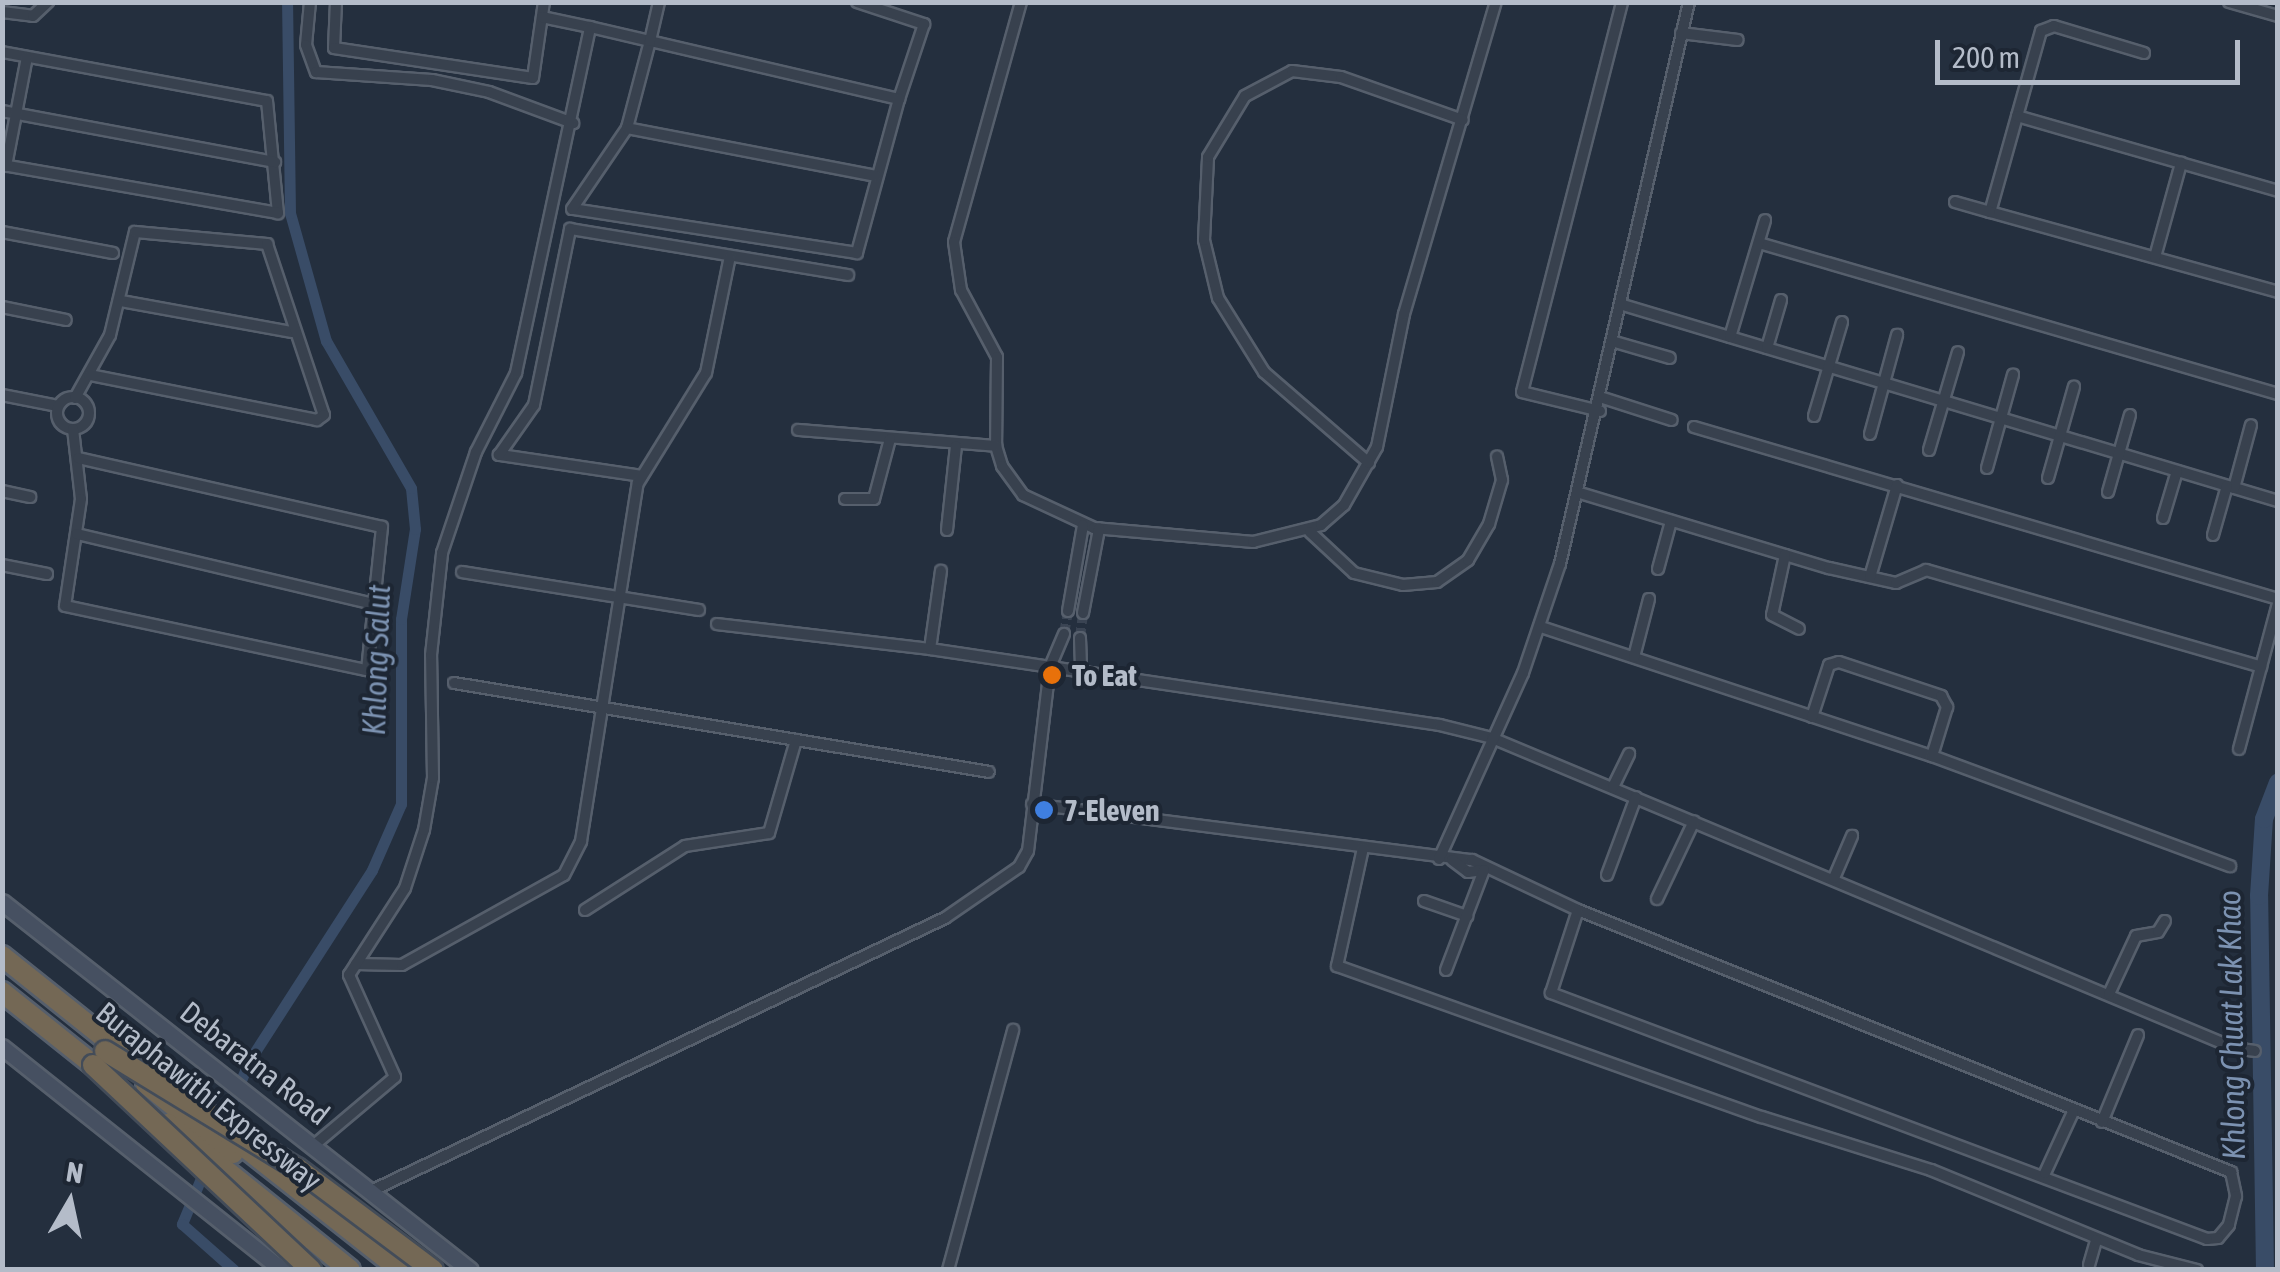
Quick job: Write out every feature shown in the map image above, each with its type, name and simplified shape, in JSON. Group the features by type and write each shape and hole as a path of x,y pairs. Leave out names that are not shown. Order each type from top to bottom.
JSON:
{"highway":[{"path":"2,956 401,1270"},
{"name":"Buraphawithi Expressway","path":"2,969 99,1058 350,1270"},
{"name":"Buraphawithi Expressway","path":"2,992 99,1058 379,1270"},
{"path":"2,1006 334,1270"},
{"path":"99,1058 310,1270"},
{"path":"99,1058 297,1168 434,1270"}],"main road":[{"name":"Debaratna Road","path":"2,902 470,1270"},
{"path":"2,1048 282,1270"}],"street":[{"path":"2,12 33,16 48,2"},
{"path":"310,2 306,45 316,72 432,80 489,92 573,124"},
{"path":"336,2 334,48 533,78 544,2"},
{"path":"659,2 627,128 572,208 857,253 876,176 924,24 858,2"},
{"path":"1021,2 954,242 961,290 997,357 996,446 1009,482 1023,495 1099,529 1253,542 1310,532 1344,505 1369,463 1404,314 1496,2"},
{"path":"1600,411 1522,392 1622,2"},
{"path":"1438,859 1541,627 1600,411 1689,2"},
{"path":"2229,2 2278,16"},
{"path":"542,17 899,99"},
{"path":"313,1146 395,1077 349,975 404,888 424,830 433,778 431,655 442,553 476,452 516,373 573,124 590,27"},
{"path":"1990,212 2045,27 2144,53"},
{"path":"1681,32 1738,40"},
{"path":"2,52 264,100 278,212 273,217 4,165 27,57"},
{"path":"1369,463 1264,372 1218,298 1204,240 1208,157 1244,96 1292,71 1341,77 1463,120"},
{"path":"2,111 274,162"},
{"path":"2017,116 2278,191"},
{"path":"627,128 876,176"},
{"path":"2155,257 2181,163"},
{"path":"1955,202 2278,292"},
{"path":"1730,337 1765,220"},
{"path":"642,476 500,454 534,405 570,229 848,275"},
{"path":"2,232 113,253"},
{"path":"2,395 58,406 75,398 122,301 135,232 264,243 320,420 89,375"},
{"path":"1759,243 2278,394"},
{"path":"356,964 402,964 564,875 581,841 642,476 706,373 730,256"},
{"path":"1767,348 1781,300"},
{"path":"122,301 292,332"},
{"path":"1623,305 2278,501"},
{"path":"2,308 66,320"},
{"path":"1814,416 1842,322"},
{"path":"1870,434 1897,335"},
{"path":"1615,342 1670,358"},
{"path":"1929,450 1958,352"},
{"path":"1987,468 2014,375"},
{"path":"2048,478 2074,387"},
{"path":"73,429 90,416 85,401 75,398"},
{"path":"1603,398 1672,420"},
{"path":"58,406 60,421 73,429 79,458 77,534 64,602 70,610 362,673 370,665 372,604 384,532 376,524 79,458"},
{"path":"2108,492 2130,414"},
{"path":"2213,535 2251,425"},
{"path":"1694,427 2278,601 2238,749"},
{"path":"798,430 956,446 996,446"},
{"path":"846,499 874,499 890,440"},
{"path":"948,530 956,446"},
{"path":"1310,532 1354,572 1403,585 1438,582 1468,560 1489,524 1502,480 1497,457"},
{"path":"2163,518 2177,471"},
{"path":"1870,577 1897,485"},
{"path":"2,491 30,497"},
{"path":"1580,493 1870,577 1902,582 1926,570 2262,668"},
{"path":"1658,568 1671,520"},
{"path":"1068,611 1083,525"},
{"path":"1083,614 1099,529"},
{"path":"77,534 372,604"},
{"path":"1785,555 1772,615 1798,629"},
{"path":"2,565 48,574"},
{"path":"930,649 941,570"},
{"path":"462,572 699,610"},
{"path":"1634,657 1648,598"},
{"path":"718,624 930,649 1440,725 1492,738 2234,1048 2255,1051"},
{"path":"1541,627 1932,756 2230,866"},
{"path":"371,1191 945,918 1026,860 1050,667 1064,634"},
{"path":"1080,638 1082,673"},
{"path":"1812,717 1829,665 1856,668 1946,701 1932,756"},
{"path":"454,683 989,772"},
{"path":"585,910 684,846 769,834 796,740"},
{"path":"1612,788 1629,754"},
{"path":"1607,876 1636,797"},
{"path":"1032,804 1438,859 1472,860 1484,870 1578,910 2073,1112 2231,1172 2236,1196 2223,1235 2207,1238 2045,1173 1551,992 1578,910"},
{"path":"1657,898 1694,821"},
{"path":"1834,878 1852,836"},
{"path":"1363,848 1336,966 1762,1117 1922,1166 2096,1240 2197,1270"},
{"path":"1446,970 1484,870"},
{"path":"1424,902 1467,916"},
{"path":"2108,994 2136,936 2158,932 2166,921"},
{"path":"948,1270 1013,1030"},
{"path":"2102,1122 2138,1035"},
{"path":"2045,1173 2073,1112"},
{"path":"2089,1265 2096,1240"}],"waterway":[{"name":"Khlong Salut","path":"222,1126 249,1061 372,870 401,804 401,619 415,529 411,488 326,341 290,213 287,2"},
{"name":"Khlong Chuat Lak Khao","path":"2265,1270 2259,896 2264,819 2278,783"},
{"name":"Khlong Salut","path":"206,1166 182,1224 234,1270"}],"tunnel":[{"path":"1064,634 1068,611"},
{"path":"1080,638 1083,613"}],"place":[{"name":"To Eat","path":"1052,675"},
{"name":"7-Eleven","path":"1044,810"}]}
